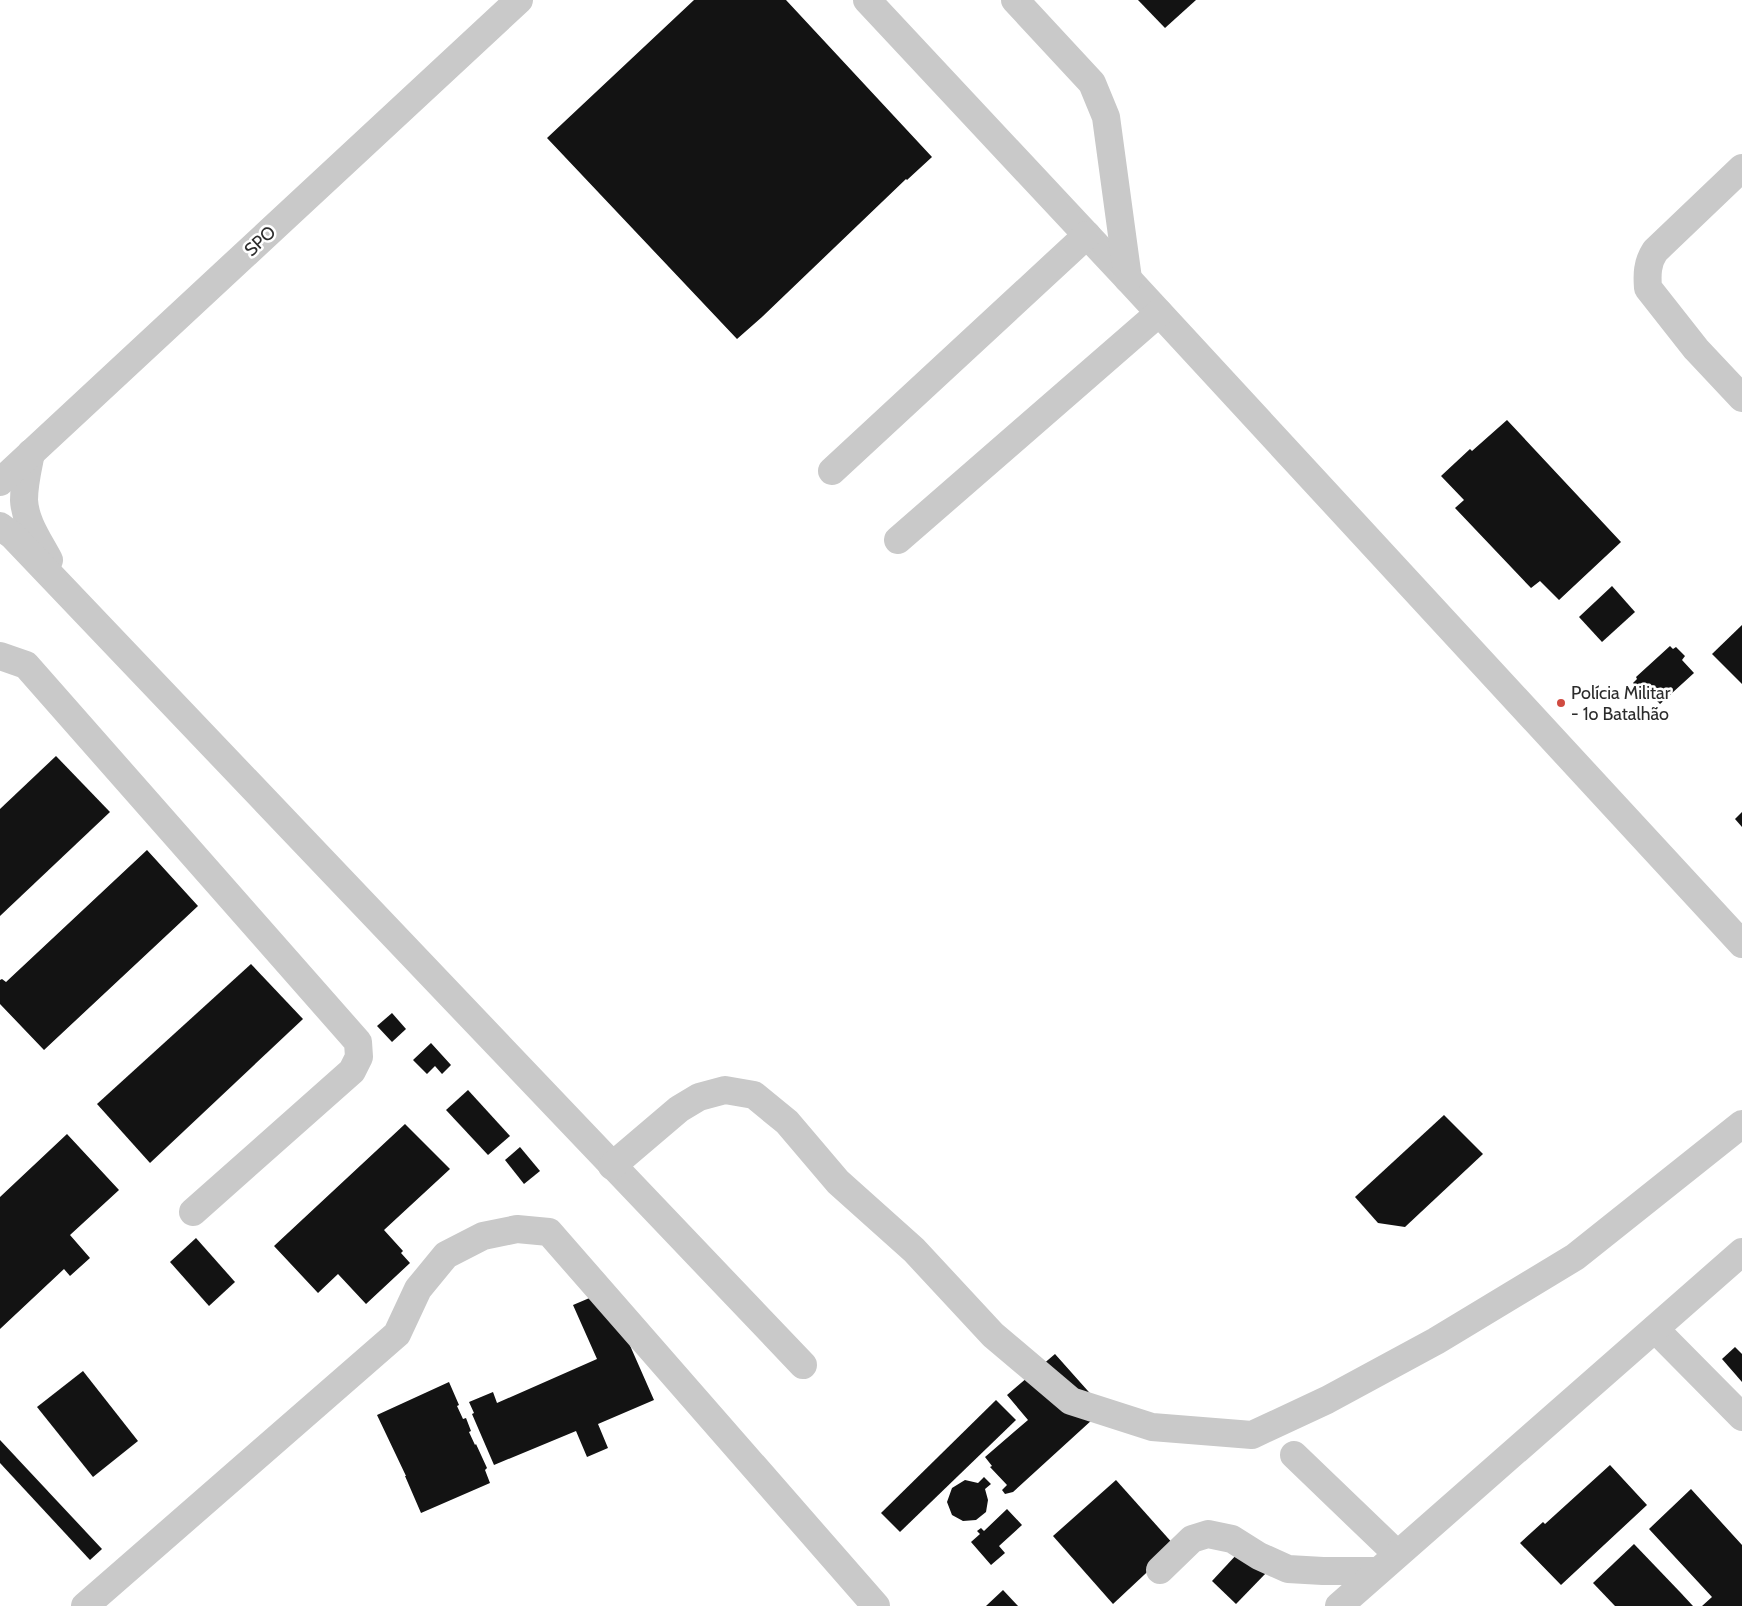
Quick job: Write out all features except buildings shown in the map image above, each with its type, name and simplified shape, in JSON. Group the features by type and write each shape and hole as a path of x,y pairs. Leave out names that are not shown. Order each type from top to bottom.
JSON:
{"street":[{"name":"SPO","path":"0,482 519,0"},
{"path":"867,0 1128,279 1742,944"},
{"path":"1015,0 1092,83 1106,117 1128,279"},
{"path":"1742,168 1655,251 1651,258 1647,277 1648,288 1696,348 1742,398"},
{"path":"832,471 1087,235"},
{"path":"898,540 1159,313"},
{"path":"31,453 24,501 31,527 69,597"},
{"path":"0,526 13,536 69,597 803,1365"},
{"path":"0,656 26,665 358,1042 360,1057 352,1071 193,1212"},
{"path":"612,1166 679,1109 699,1097 725,1090 754,1095 788,1122 838,1182 914,1250 993,1335 1071,1401 1152,1427 1252,1435 1327,1400 1436,1341 1575,1257 1742,1124"},
{"path":"86,1606 397,1334 418,1289 446,1255 483,1236 516,1230 549,1232 876,1606"},
{"path":"1338,1606 1742,1252"},
{"path":"1655,1329 1742,1417"},
{"path":"1294,1455 1388,1562"},
{"path":"1160,1570 1192,1540 1208,1534 1232,1539 1258,1556 1288,1569 1323,1571 1388,1562"}],"place":[{"name":"Polícia Militar - 1o Batalhão","path":"1561,703"}]}
